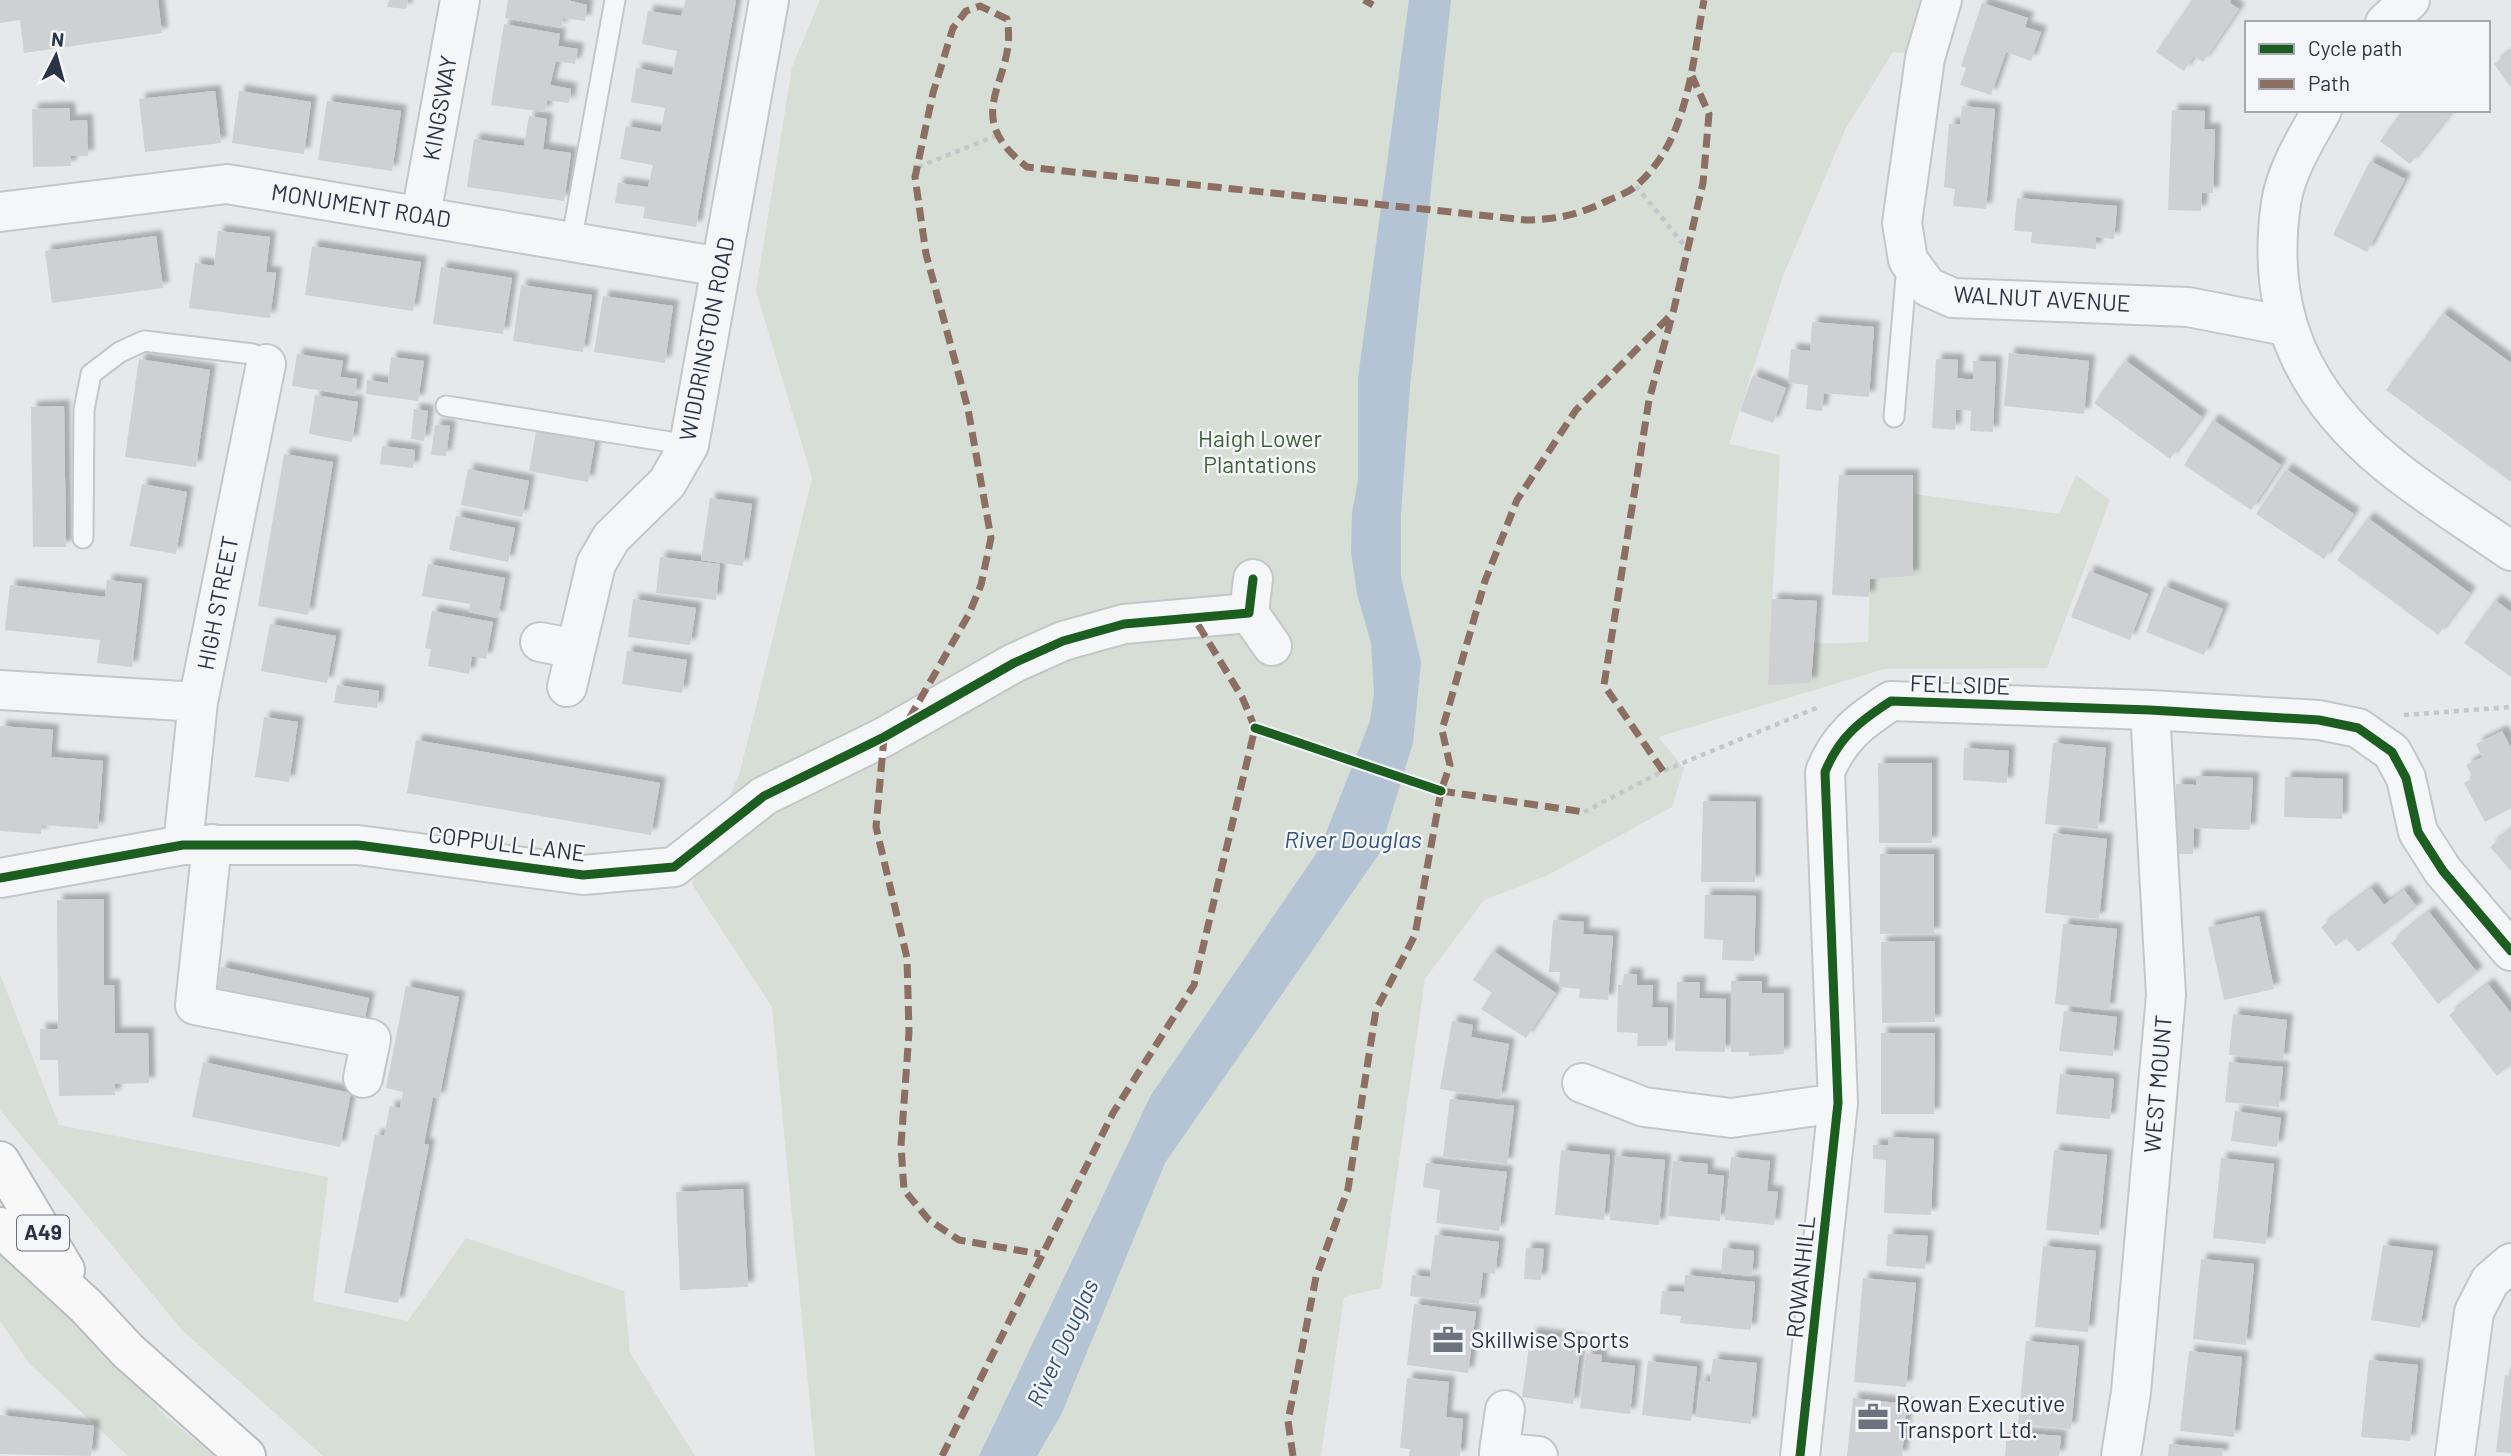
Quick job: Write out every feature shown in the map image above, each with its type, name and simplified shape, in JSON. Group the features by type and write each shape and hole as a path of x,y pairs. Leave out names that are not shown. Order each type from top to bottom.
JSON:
{"highway":[{"name":"A49","path":"0,1161 86,1306"},
{"name":"A49","path":"0,1227 86,1306 128,1352 246,1456"}],"street":[{"name":"KINGSWAY","path":"421,215 460,0"},
{"name":"WIDDRINGTON ROAD","path":"567,687 558,646 596,564 611,538 667,483 689,445 768,0"},
{"name":"WALNUT AVENUE","path":"1942,0 1925,58 1902,223 1908,260 1928,287 1952,298 2188,307 2286,326"},
{"path":"2387,21 2410,0"},
{"path":"2321,112 2297,154 2281,201 2278,270 2286,326 2311,384 2342,421 2388,465 2511,551"},
{"name":"MONUMENT ROAD","path":"0,212 227,184 721,267"},
{"name":"HIGH STREET","path":"266,364 198,702 195,1005 371,1039 363,1078"},
{"name":"COPPULL LANE","path":"0,878 197,845 358,845 583,874 674,867 764,796 884,737 1014,663 1063,641 1124,624 1251,596 1272,646"},
{"path":"0,690 198,702"},
{"name":"FELLSIDE","path":"1838,1103 1825,772 1835,748 1858,722 1891,701 2150,710 2319,720 2358,728 2371,735"},
{"name":"WEST MOUNT","path":"2121,1456 2131,1392 2166,995 2150,710"},
{"path":"2371,735 2392,752 2406,778 2418,832 2443,871 2511,951"},
{"path":"1582,1083 1644,1107 1731,1118 1838,1103"},
{"name":"ROWANHILL","path":"1800,1456 1838,1103"},
{"path":"2455,1456 2474,1312 2490,1281 2511,1262"},
{"path":"1505,1410 1499,1454 1538,1456"}],"lane":[{"path":"571,243 615,0"},
{"path":"1894,417 1908,260"},
{"path":"83,538 84,410 91,374 120,352 144,341 253,354 266,364"},
{"path":"446,406 689,445"}],"path":[{"path":"918,167 998,135"},
{"path":"1636,186 1689,251"},
{"path":"2371,735 2408,712 2511,707"},
{"path":"1584,812 1662,771 1811,709"}],"green space":[{"name":"Haigh Lower Plantations","path":"820,0 1925,0 1913,53 1893,52 1846,128 1783,276 1729,444 1780,455 1768,684 1811,683 1814,644 1868,642 1870,579 1913,576 1914,494 2059,514 2076,475 2110,500 2047,668 1884,669 1658,737 1684,768 1672,807 1546,876 1484,900 1425,979 1381,1288 1344,1297 1321,1456 815,1456 772,1007 692,884 740,772 812,478 756,291 792,67"},
{"path":"0,974 59,1125 328,1177 313,1301 408,1321 466,1238 624,1291 630,1353 695,1456 323,1456 182,1330 0,1110"},
{"path":"0,1245 168,1418 214,1456 128,1456 29,1363 0,1321"}],"water":[{"name":"River Douglas","path":"1409,0 1451,0 1410,387 1401,514 1401,577 1421,662 1413,743 1379,854 1165,1163 1061,1415 1037,1456 979,1456 1151,1095 1320,848 1370,721 1374,693 1371,643 1357,594 1351,552 1352,513 1358,480 1358,378"}],"building":[{"path":"0,0 158,0 162,33 24,53 20,20 0,23"},
{"path":"389,0 408,0 406,9 387,7"},
{"path":"508,0 567,0 587,5 585,21 563,18 561,28 505,18"},
{"path":"686,0 736,0 696,227 643,218 645,207 615,203 618,183 648,187 653,165 620,159 626,126 661,132 665,108 631,102 636,68 672,75 677,51 642,44 648,11 681,16"},
{"path":"2192,0 2231,0 2230,3 2239,9 2203,62 2194,56 2184,71 2156,52"},
{"path":"1982,3 2028,18 2025,27 2041,32 2031,61 2006,52 1991,95 1960,85 1966,68 1961,66"},
{"path":"504,24 560,34 558,46 578,49 575,64 556,61 550,85 571,89 569,103 547,100 545,112 491,105"},
{"path":"2511,51 2511,88 2494,64"},
{"path":"215,91 221,143 145,152 139,99"},
{"path":"239,91 311,102 304,154 232,143"},
{"path":"327,101 401,111 392,171 318,160"},
{"path":"1962,106 1995,109 1986,209 1953,206 1955,189 1944,187 1949,124 1960,124"},
{"path":"69,108 70,121 87,120 88,156 70,156 71,166 33,167 32,109"},
{"path":"2172,110 2205,111 2204,129 2215,129 2213,193 2202,193 2201,211 2168,210"},
{"path":"2402,112 2451,112 2410,164 2380,141"},
{"path":"529,116 547,119 543,149 571,153 564,201 467,187 474,139 524,146"},
{"path":"2370,161 2405,179 2367,252 2333,235"},
{"path":"2017,198 2117,206 2114,239 2096,237 2096,249 2031,243 2032,232 2014,231"},
{"path":"218,231 270,237 266,272 276,273 270,318 189,308 195,263 214,266"},
{"path":"156,236 163,288 52,303 45,251"},
{"path":"312,246 421,262 413,311 305,295"},
{"path":"441,267 512,278 503,334 433,324"},
{"path":"521,285 592,295 583,352 513,341"},
{"path":"603,296 673,306 665,363 594,352"},
{"path":"2443,313 2511,363 2511,482 2386,390"},
{"path":"1812,322 1874,327 1869,397 1824,393 1822,411 1806,409 1808,385 1788,383 1791,349 1810,351"},
{"path":"2009,353 2089,361 2084,414 2004,406"},
{"path":"297,354 343,361 340,377 357,379 355,396 292,386"},
{"path":"391,357 424,361 418,401 366,394 367,380 388,383"},
{"path":"139,359 210,370 196,467 125,457"},
{"path":"1936,359 1958,360 1957,378 1965,379 1973,379 1973,361 1996,362 1993,432 1970,431 1971,411 1964,410 1956,410 1955,430 1932,428"},
{"path":"2125,360 2202,417 2170,459 2094,403"},
{"path":"1753,375 1786,388 1773,423 1740,411"},
{"path":"315,395 358,402 352,442 309,434"},
{"path":"64,406 66,547 33,547 31,407"},
{"path":"414,409 428,411 424,441 411,439"},
{"path":"2213,420 2281,465 2251,510 2184,465"},
{"path":"435,425 450,426 446,456 431,455"},
{"path":"536,431 595,442 588,482 529,471"},
{"path":"382,446 415,450 413,468 380,464"},
{"path":"284,454 333,462 308,615 258,606"},
{"path":"468,469 529,481 522,517 461,505"},
{"path":"2286,469 2354,514 2324,559 2256,514"},
{"path":"1839,475 1913,475 1913,576 1870,579 1869,597 1832,595"},
{"path":"142,484 187,492 176,554 130,546"},
{"path":"710,498 752,504 743,566 701,560"},
{"path":"456,516 515,528 508,562 449,550"},
{"path":"2368,518 2470,593 2438,635 2337,560"},
{"path":"660,557 720,564 716,600 656,593"},
{"path":"428,564 505,578 498,618 469,612 470,604 422,596"},
{"path":"2089,571 2148,594 2130,640 2071,617"},
{"path":"107,580 142,584 132,667 97,663 100,640 5,630 10,585 105,597"},
{"path":"2164,586 2223,609 2204,655 2146,632"},
{"path":"633,599 696,608 690,645 628,637"},
{"path":"1772,599 1817,601 1811,683 1768,685"},
{"path":"2495,600 2511,612 2511,677 2464,643"},
{"path":"432,611 493,622 486,659 472,656 469,674 428,666 431,649 425,648"},
{"path":"270,624 336,636 327,683 261,671"},
{"path":"627,651 687,660 682,693 622,684"},
{"path":"337,685 379,691 377,708 334,703"},
{"path":"264,717 298,722 289,782 255,777"},
{"path":"0,726 53,730 51,757 103,761 98,829 42,825 41,834 0,831"},
{"path":"2502,731 2511,748 2511,808 2485,822 2464,783 2473,778 2466,765 2482,757 2476,744"},
{"path":"416,740 660,783 651,835 407,793"},
{"path":"2053,743 2106,748 2098,829 2045,824"},
{"path":"1964,748 2009,751 2007,783 1963,780"},
{"path":"1878,763 1932,763 1932,843 1879,843"},
{"path":"2196,776 2253,778 2250,830 2194,828 2193,854 2173,854 2176,784 2196,785"},
{"path":"2285,777 2343,779 2342,819 2284,817"},
{"path":"1703,801 1756,802 1755,882 1701,882"},
{"path":"2511,829 2511,871 2490,847"},
{"path":"2053,833 2107,839 2099,919 2045,913"},
{"path":"1880,854 1934,854 1934,934 1880,934"},
{"path":"2371,888 2384,905 2404,890 2417,907 2358,952 2346,938 2336,946 2321,927"},
{"path":"1705,895 1756,896 1754,961 1722,960 1723,940 1704,939"},
{"path":"104,899 104,985 114,985 115,1033 148,1033 149,1083 115,1084 115,1095 59,1096 58,1060 40,1060 40,1029 58,1029 57,900"},
{"path":"2429,912 2477,972 2438,1004 2391,943"},
{"path":"2259,916 2274,989 2224,1000 2208,927"},
{"path":"1553,920 1584,922 1583,934 1613,936 1608,1000 1579,998 1580,989 1559,987 1560,972 1549,972"},
{"path":"2063,924 2117,929 2109,1010 2055,1004"},
{"path":"1935,941 1935,1022 1882,1023 1881,942"},
{"path":"1493,951 1556,993 1526,1038 1481,1009 1492,993 1473,980"},
{"path":"221,967 369,998 363,1027 215,996"},
{"path":"1624,974 1637,974 1637,985 1653,985 1652,1007 1668,1008 1667,1046 1637,1046 1638,1033 1617,1032 1618,985 1623,985"},
{"path":"1731,981 1762,981 1762,993 1784,993 1784,1054 1749,1056 1749,1052 1731,1052"},
{"path":"1677,982 1700,982 1699,998 1726,999 1725,1052 1675,1051"},
{"path":"2488,984 2511,1013 2511,1064 2497,1076 2449,1015"},
{"path":"406,986 459,997 439,1099 433,1097 424,1144 429,1145 398,1303 344,1293 375,1135 384,1136 390,1106 400,1108 403,1092 386,1088"},
{"path":"2064,1011 2117,1017 2113,1056 2059,1051"},
{"path":"2233,1014 2287,1020 2283,1060 2229,1055"},
{"path":"1452,1021 1473,1025 1471,1037 1509,1044 1500,1099 1440,1089"},
{"path":"1881,1033 1935,1033 1934,1114 1881,1114"},
{"path":"203,1062 351,1093 340,1147 192,1117"},
{"path":"2229,1062 2283,1067 2279,1107 2225,1102"},
{"path":"2060,1074 2114,1079 2110,1119 2056,1114"},
{"path":"1450,1099 1514,1106 1507,1164 1443,1157"},
{"path":"2235,1111 2281,1118 2277,1147 2231,1141"},
{"path":"1888,1137 1934,1139 1931,1215 1884,1213 1886,1160 1873,1159 1873,1145 1888,1145"},
{"path":"1561,1150 1610,1155 1604,1220 1555,1215"},
{"path":"2054,1150 2107,1155 2099,1235 2046,1230"},
{"path":"1616,1156 1665,1160 1659,1225 1610,1220"},
{"path":"1731,1157 1770,1161 1767,1191 1778,1192 1774,1225 1725,1220"},
{"path":"2221,1158 2274,1164 2266,1244 2213,1238"},
{"path":"1673,1161 1708,1164 1707,1174 1724,1176 1720,1221 1668,1216"},
{"path":"1426,1163 1507,1172 1499,1231 1436,1223 1440,1190 1423,1187"},
{"path":"743,1189 748,1287 680,1290 676,1192"},
{"path":"1888,1234 1928,1236 1925,1269 1886,1266"},
{"path":"1435,1235 1499,1242 1495,1274 1483,1272 1479,1304 1410,1296 1412,1275 1430,1277"},
{"path":"2383,1245 2433,1251 2420,1328 2371,1320"},
{"path":"2043,1246 2096,1251 2088,1332 2035,1327"},
{"path":"1526,1248 1544,1249 1541,1280 1524,1279"},
{"path":"1723,1248 1754,1251 1752,1276 1721,1273"},
{"path":"2201,1259 2254,1264 2246,1345 2193,1339"},
{"path":"1685,1275 1755,1282 1751,1330 1680,1323 1681,1316 1660,1314 1662,1291 1684,1292"},
{"path":"1863,1278 1916,1283 1906,1387 1854,1382"},
{"path":"1414,1304 1476,1312 1468,1373 1407,1365"},
{"path":"1531,1333 1581,1340 1573,1404 1522,1397"},
{"path":"2026,1341 2079,1346 2071,1429 2018,1424"},
{"path":"2189,1351 2242,1357 2234,1437 2180,1431"},
{"path":"1586,1354 1602,1355 1601,1362 1635,1366 1630,1414 1580,1408"},
{"path":"1713,1359 1757,1363 1751,1424 1696,1417 1700,1381 1710,1382"},
{"path":"2369,1360 2418,1365 2410,1441 2361,1437"},
{"path":"1648,1361 1697,1367 1691,1421 1642,1415"},
{"path":"2505,1375 2511,1376 2511,1453 2496,1452"},
{"path":"1407,1378 1449,1382 1446,1417 1463,1419 1460,1456 1409,1456 1410,1449 1400,1448"},
{"path":"1853,1398 1907,1404 1902,1456 1847,1456"},
{"path":"0,1415 94,1426 91,1456 0,1454"},
{"path":"2007,1432 2061,1436 2059,1456 2005,1456"},
{"path":"2169,1444 2223,1449 2222,1456 2168,1456"}],"marked path":[{"path":"1364,0 1373,5"},
{"path":"909,719 969,614 981,585 991,538 968,409 926,254 915,177 933,93 953,28 966,11 980,6 1007,19 1005,61 993,112 996,129 1006,147 1027,167 1526,220 1569,215 1598,205 1631,190 1654,166 1668,146 1686,99 1704,0"},
{"path":"1293,1456 1288,1421 1316,1277 1348,1189 1376,1010 1415,935 1441,791 1450,765 1442,730 1485,581 1517,500 1576,410 1673,313 1703,183 1709,114 1692,76"},
{"path":"1663,771 1604,685 1649,400 1672,316"},
{"path":"942,1456 1113,1113 1194,985 1255,728 1242,697 1194,618"},
{"path":"884,737 876,827 907,958 909,1032 901,1146 904,1190 929,1220 959,1240 1040,1254"},
{"path":"1441,791 1584,812"}],"cycle path":[{"path":"0,878 183,845 358,845 583,875 674,867 764,796 884,737 1014,663 1063,641 1124,624 1249,613 1253,579"},
{"path":"1800,1456 1838,1103 1825,772 1844,739 1891,701 2150,710 2319,720 2358,728 2392,752 2406,778 2418,832 2443,871 2511,951"},
{"path":"1255,728 1441,791"}],"place":[{"name":"Skillwise Sports","path":"1448,1340"},
{"name":"Rowan Executive Transport Ltd.","path":"1873,1417"}]}
